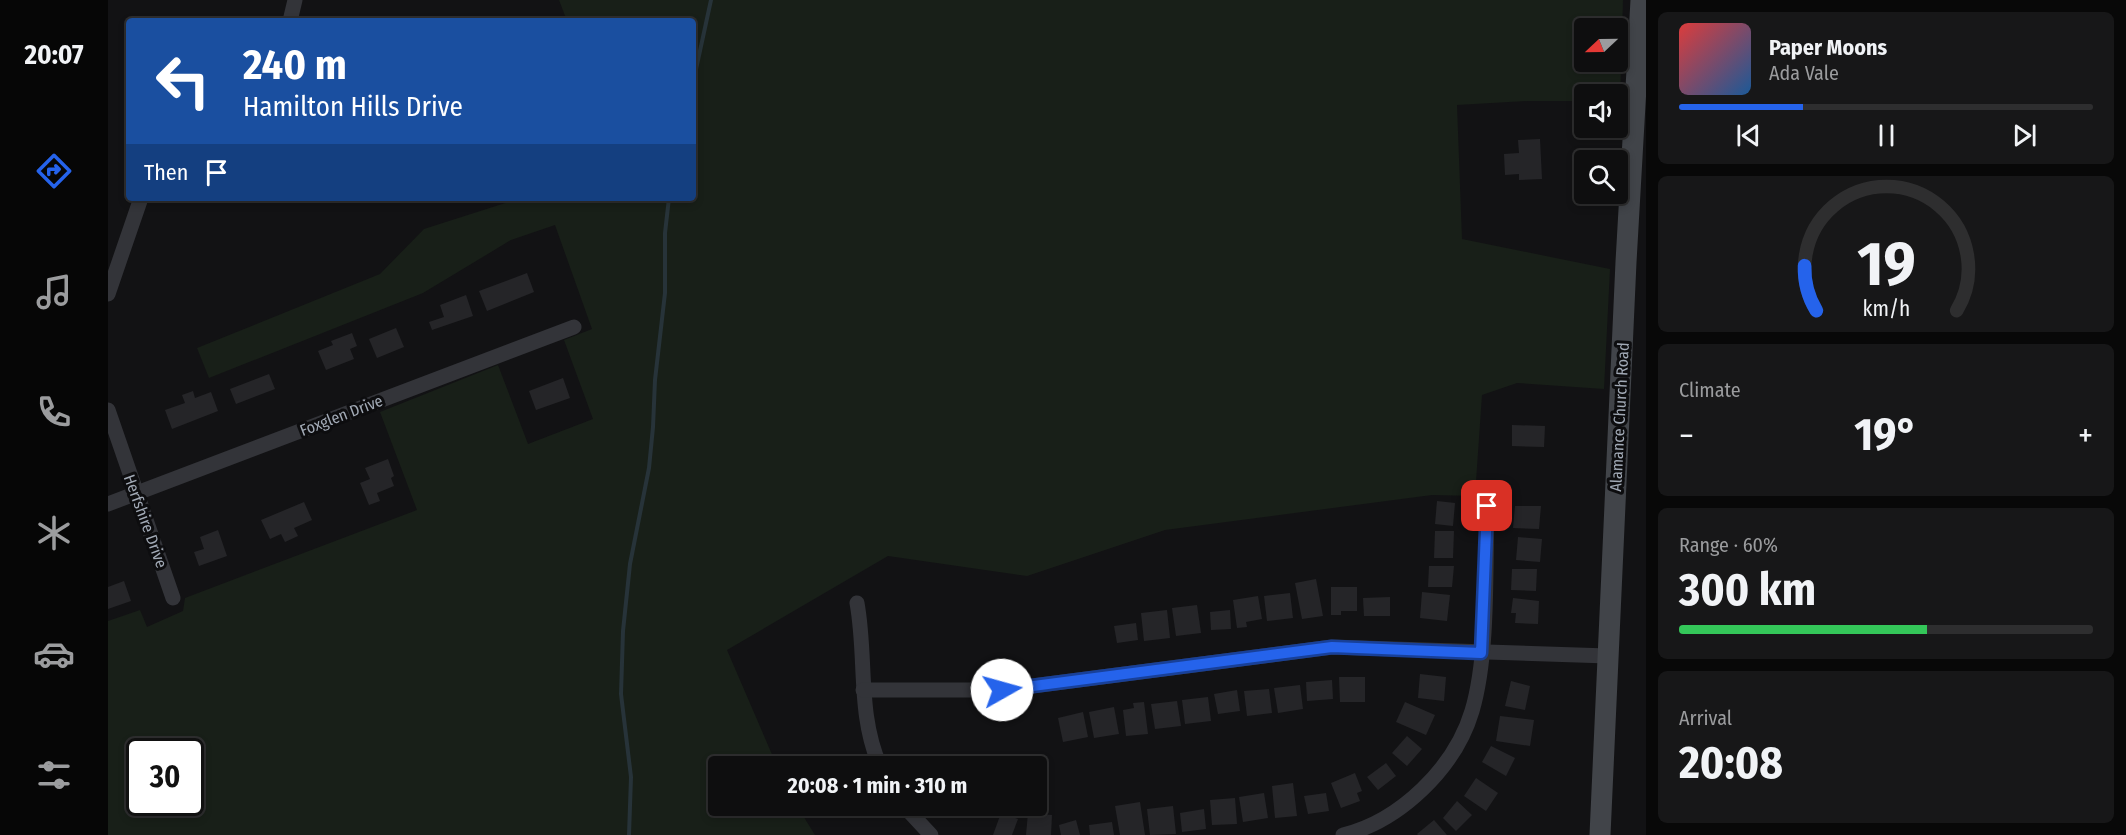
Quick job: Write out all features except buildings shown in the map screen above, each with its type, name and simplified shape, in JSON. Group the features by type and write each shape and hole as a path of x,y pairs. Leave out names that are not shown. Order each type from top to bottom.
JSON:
{"main road":[{"name":"Alamance Church Road","path":"1600,835 1641,0"}],"street":[{"path":"291,18 295,0"},
{"path":"108,294 140,201"},
{"name":"Foxglen Drive","path":"108,504 574,327"},
{"name":"Herfshire Drive","path":"108,410 173,598"},
{"path":"1343,835 1365,830 1386,820 1432,780 1454,749 1472,711 1481,653 1487,506"},
{"path":"857,603 863,635 863,690 866,724 877,756"},
{"path":"863,690 1002,690 1332,647 1608,656"},
{"path":"913,816 931,835"}],"shaded area":[{"path":"559,0 1623,0 1622,18 1574,18 1574,72 1621,72 1621,84 1574,84 1574,101 1457,105 1462,239 1610,269 1604,389 1517,383 1482,395 1475,496 1432,495 1165,530 1027,576 888,556 727,650 773,756 708,756 708,816 803,816 815,835 108,835 108,621 140,610 147,627 183,611 185,598 417,510 380,412 498,365 528,444 593,419 564,340 592,329 555,225 511,240 423,293 209,378 197,348 380,274 424,229 512,201 696,201 696,18 566,18"}],"waterway":[{"path":"696,69 711,0"},
{"path":"629,835 631,777 621,694 623,631 630,564 649,468 655,380 665,293 665,233 669,201"}],"route":[{"path":"1002,690 1332,647 1481,653 1487,506"}]}
